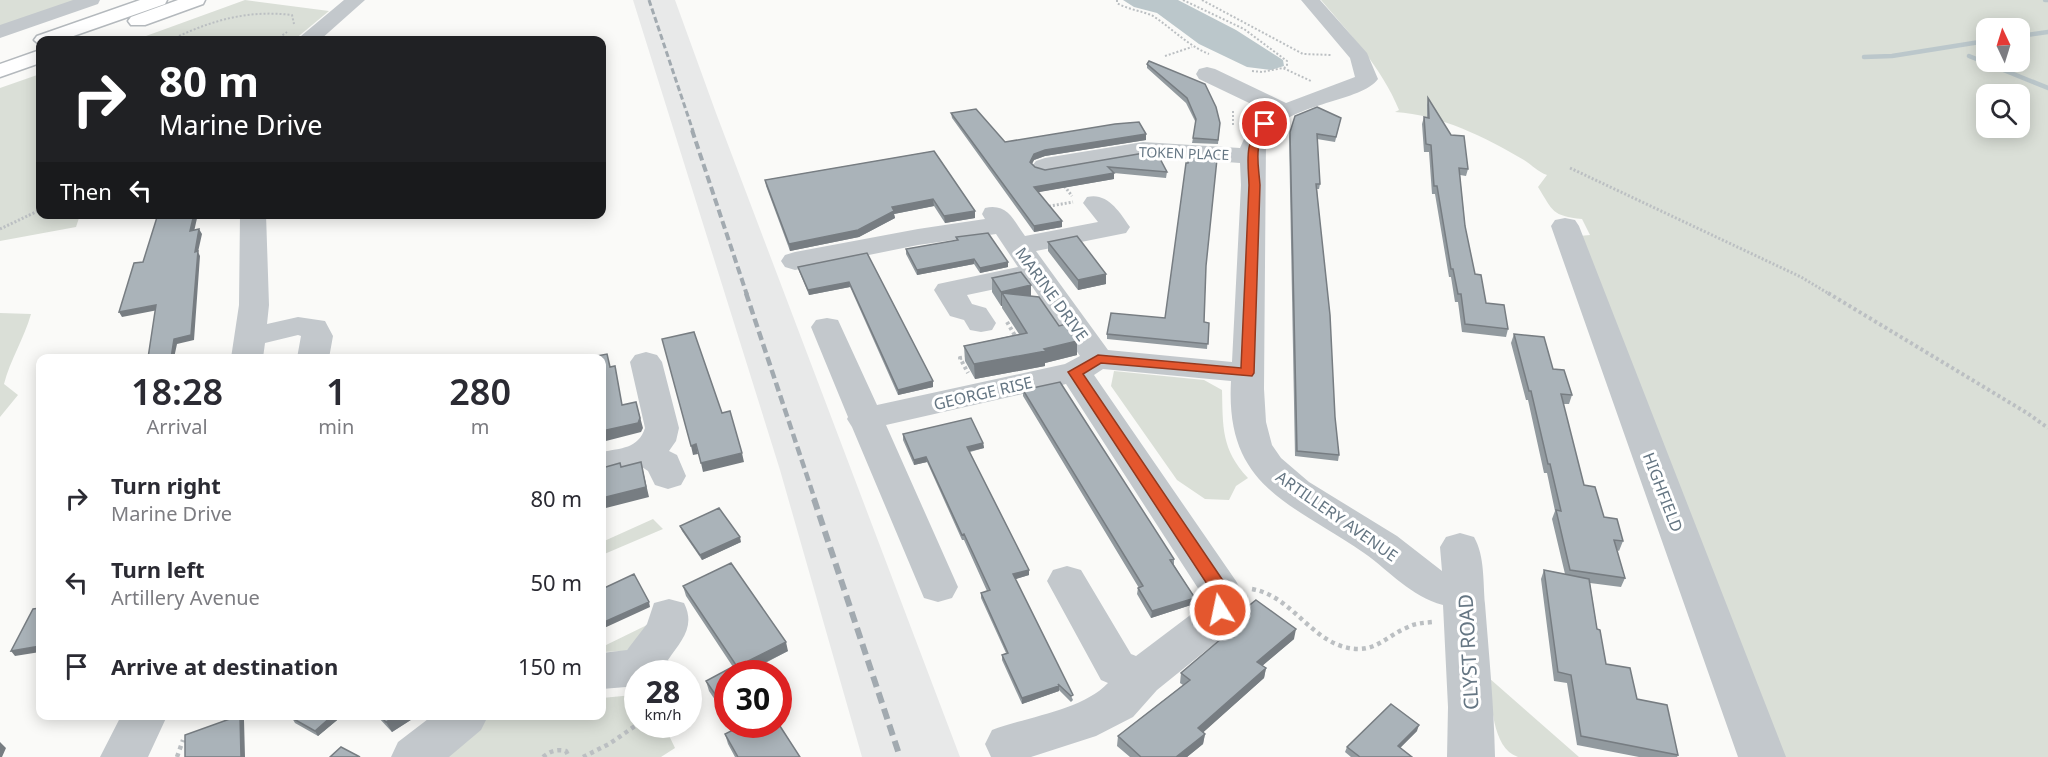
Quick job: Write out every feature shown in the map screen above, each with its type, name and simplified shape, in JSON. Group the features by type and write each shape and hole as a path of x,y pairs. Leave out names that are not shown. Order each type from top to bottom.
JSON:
{"highway":[{"path":"56,36 158,0"},
{"path":"95,36 196,0"},
{"path":"0,56 36,43"},
{"path":"0,71 36,58"}],"street":[{"path":"0,32 91,0"},
{"path":"313,36 356,0"},
{"path":"1310,0 1362,66"},
{"path":"1209,64 1274,106"},
{"name":"ARTILLERY AVENUE","path":"1362,66 1358,84 1274,106 1265,124 1241,155 1254,185 1247,373 1248,418 1259,453 1270,468 1295,490 1376,541 1435,587 1465,593"},
{"name":"TOKEN PLACE","path":"1045,166 1143,149 1241,155"},
{"path":"795,261 918,237 1003,225 1116,227 1096,203"},
{"path":"248,348 254,305 253,219"},
{"name":"MARINE DRIVE","path":"1003,225 1036,272 1087,366 1247,373"},
{"name":"HIGHFIELD","path":"1565,226 1700,588 1744,714 1762,757"},
{"path":"981,323 975,314 961,310 948,290 1036,272"},
{"path":"248,348 298,326 314,328 317,336 314,354"},
{"path":"826,327 938,587"},
{"path":"606,464 658,465 662,434 660,416 645,362"},
{"path":"1008,744 1080,722 1117,704 1141,677 1204,628 1220,610 1222,592 1087,366"},
{"name":"GEORGE RISE","path":"864,419 1087,366"},
{"name":"CLYST ROAD","path":"1460,547 1465,593 1451,634 1471,757"},
{"path":"1067,581 1116,667 1141,677"},
{"path":"641,660 667,628 669,615"},
{"path":"124,757 142,720"},
{"path":"415,757 460,720"}],"path":[{"path":"1117,0 1129,10 1151,15 1192,47 1209,64"},
{"path":"1183,0 1244,29 1287,61 1287,66 1283,68 1262,72 1250,71"},
{"path":"1202,0 1303,54 1362,66"},
{"path":"179,36 239,13 264,12 292,15 295,21 291,30 282,36"},
{"path":"1166,56 1192,47"},
{"path":"1241,155 1232,106 1274,106"},
{"path":"1570,168 1801,277 2027,413 2048,428"},
{"path":"1003,225 1092,198 1096,203"},
{"path":"0,229 36,212"},
{"path":"1222,592 1260,589 1282,600 1315,634 1342,647 1372,649 1416,623 1451,634"},
{"path":"1427,613 1451,634"},
{"path":"582,757 624,734"},
{"path":"177,757 183,740"},
{"path":"543,757 560,749 569,757"}],"shaded area":[{"path":"0,0 80,0 0,28"},
{"path":"245,0 329,11 299,36 146,36"},
{"path":"633,0 675,0 960,757 862,757 780,470"},
{"path":"1123,0 1178,0 1236,30 1283,60 1284,66 1271,70 1247,67 1199,44 1157,13 1134,7"},
{"path":"1321,0 2048,0 2048,757 1774,757 1579,236 1590,235 1582,219 1554,211 1538,187 1547,175 1509,151 1446,122 1395,112 1399,110 1392,95 1364,52"},
{"path":"36,75 36,219 79,219 76,227 0,241 0,88"},
{"path":"0,313 31,314 4,384 18,395 0,417"},
{"path":"1114,371 1204,380 1222,390 1225,437 1233,457 1248,478 1236,486 1229,500 1205,499 1177,480 1111,386"},
{"path":"653,519 663,529 606,553 606,540"},
{"path":"647,625 647,632 626,651 606,652 606,645"},
{"path":"1489,678 1579,757 1518,757 1509,752 1502,744 1494,722"},
{"path":"624,696 624,738 670,738 675,748 661,757 434,757 480,720 606,720 606,698"}],"building":[{"path":"1149,61 1205,84 1216,107 1220,123 1218,140 1193,138 1196,119 1187,98 1147,64"},
{"path":"1428,98 1451,135 1464,136 1468,169 1459,168 1465,226 1475,274 1481,275 1486,303 1504,305 1508,329 1465,324 1461,294 1458,294 1453,269 1451,269 1437,186 1434,186 1431,145 1426,144 1424,117 1429,118"},
{"path":"1317,107 1341,118 1336,137 1317,134 1320,184 1316,184 1330,315 1339,455 1297,451 1290,132 1295,116"},
{"path":"976,109 1005,142 1139,122 1146,134 1045,150 1034,154 1030,162 1035,167 1045,170 1144,153 1157,153 1167,172 1108,167 1114,173 1034,187 1062,221 1034,226 951,113"},
{"path":"934,151 975,211 944,216 933,199 892,207 894,211 858,230 789,244 765,180"},
{"path":"1189,157 1217,159 1206,266 1204,322 1209,323 1208,344 1107,334 1111,313 1165,318 1186,163"},
{"path":"156,219 193,219 190,231 199,229 195,252 198,251 191,335 174,339 172,354 149,354 156,305 119,312 134,263 143,262"},
{"path":"988,233 1008,262 980,268 974,259 917,270 906,249 958,240 956,237"},
{"path":"1077,236 1106,274 1078,280 1048,242"},
{"path":"867,253 933,381 898,390 849,282 808,290 798,267"},
{"path":"1021,272 1031,285 1001,292 992,278"},
{"path":"1002,293 1039,297 1059,326 1066,324 1077,341 1044,349 1046,351 974,364 964,346 1027,333"},
{"path":"694,332 722,413 730,411 742,453 701,463 696,444 691,446 662,339"},
{"path":"1514,334 1544,337 1553,369 1564,370 1572,395 1561,394 1584,485 1595,487 1604,517 1617,519 1623,541 1614,540 1625,578 1570,570 1556,510 1561,511 1550,464 1548,464 1531,391 1529,391"},
{"path":"606,354 610,367 615,366 622,405 636,402 640,418 638,423 606,430"},
{"path":"1060,382 1174,559 1170,560 1195,598 1152,611 1138,588 1143,586 1023,390"},
{"path":"971,418 983,443 967,447 1029,570 1013,574 1073,695 1071,696 1058,684 1059,686 1022,698 1002,655 1008,653 981,593 990,590 926,457 914,460 903,434"},
{"path":"641,462 646,487 606,497 606,467 620,463 621,467"},
{"path":"719,508 740,537 700,555 680,526"},
{"path":"731,563 786,642 750,660 733,660 683,586"},
{"path":"1544,570 1589,579 1597,629 1600,630 1606,664 1630,668 1637,699 1667,705 1678,755 1581,736 1571,675 1558,672"},
{"path":"634,574 649,602 606,621 606,587"},
{"path":"1256,600 1296,629 1257,662 1266,668 1198,728 1205,734 1176,757 1141,757 1118,736 1190,680 1181,673 1242,621 1236,616"},
{"path":"33,609 36,609 36,647 11,651"},
{"path":"714,677 714,693 706,681"},
{"path":"1391,704 1419,725 1398,746 1412,757 1360,757 1347,747"},
{"path":"227,720 240,720 241,757 185,757 185,735"},
{"path":"296,720 327,720 315,731"},
{"path":"727,738 788,738 800,757 738,757"},
{"path":"341,747 360,757 330,757"}],"waterway":[{"path":"2030,34 2048,32"},
{"path":"1864,57 1892,56 1976,43"},
{"path":"1969,56 2048,88"}],"railway":[{"path":"649,0 693,131"},
{"path":"692,130 747,295"},
{"path":"746,293 815,500"},
{"path":"814,499 900,757"}],"route":[{"path":"1220,610 1222,592 1075,372 1098,359 1247,373 1254,185 1253,156 1255,136 1265,124"}]}
